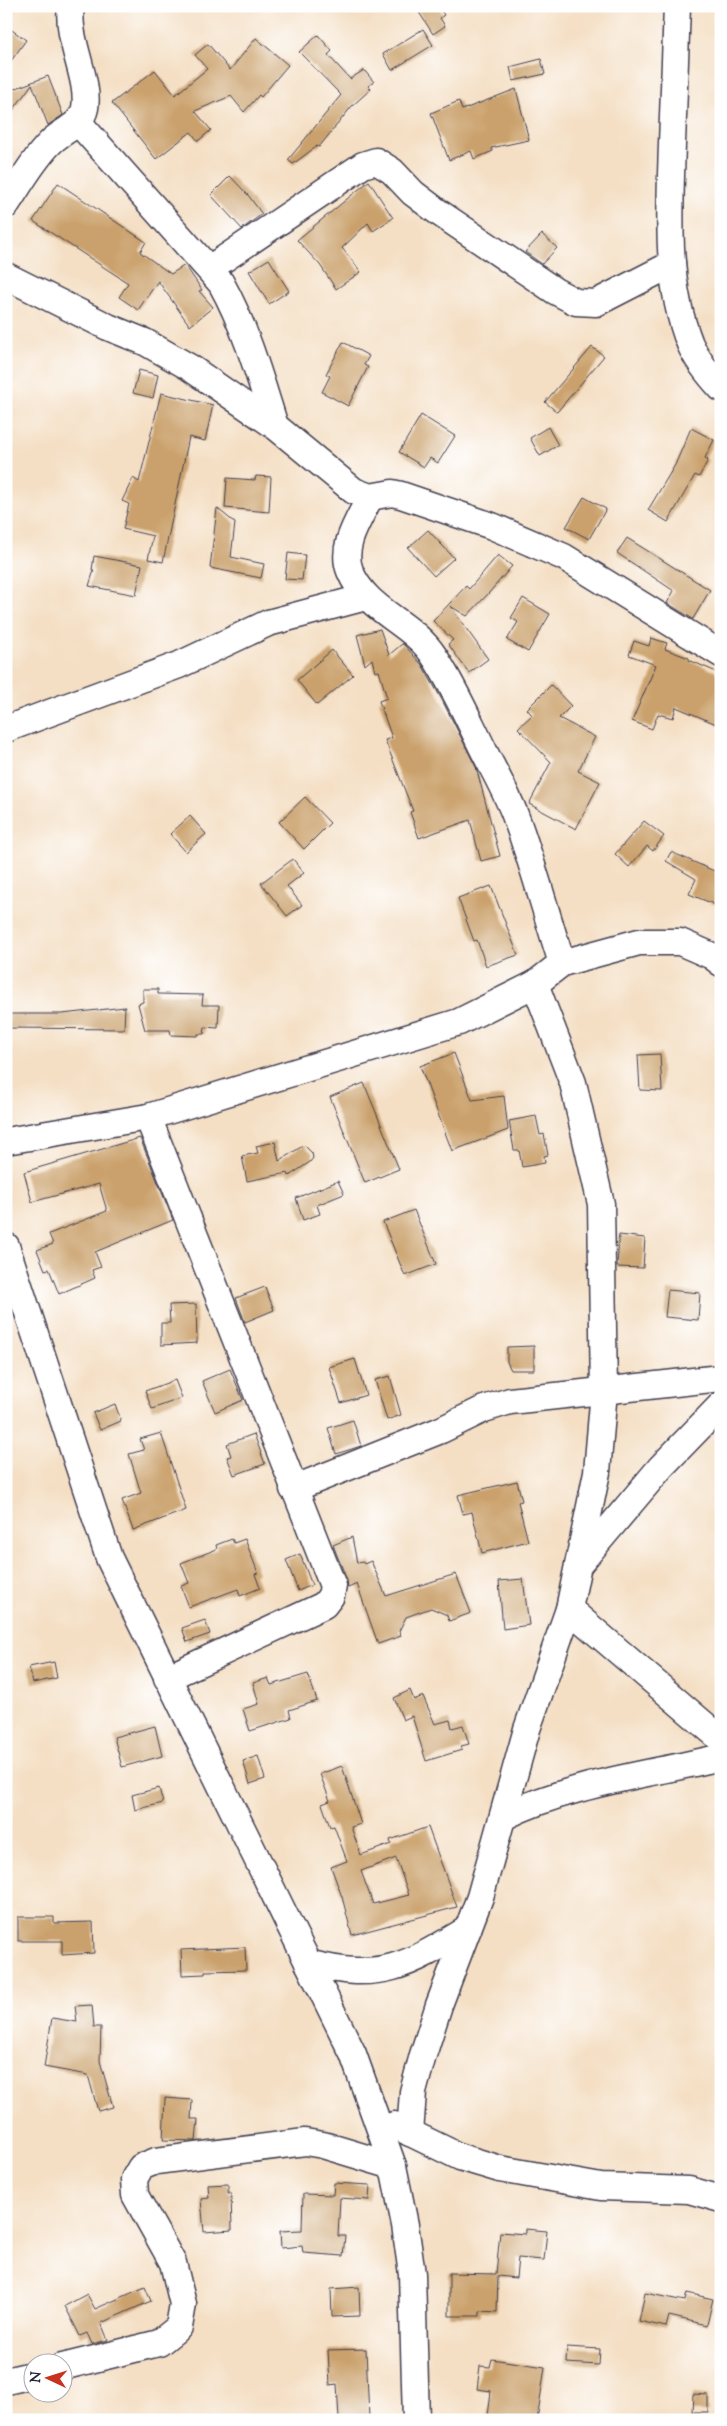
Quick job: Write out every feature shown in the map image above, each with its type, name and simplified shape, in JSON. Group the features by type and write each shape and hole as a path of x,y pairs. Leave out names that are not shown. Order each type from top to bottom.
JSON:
{"street":[{"path":"6,204 50,143 78,122 85,109 85,94 70,30 71,6"},
{"path":"677,6 670,191 672,264 679,306 691,345 707,372 721,388"},
{"path":"78,122 221,283 232,302 251,352 275,426"},
{"path":"209,269 362,164 376,161 392,171 413,193 438,212 554,291 576,302 596,303 672,264"},
{"path":"6,276 108,327 145,342 189,367 275,426 354,491 370,497 392,493 401,495 492,526 564,557 721,654"},
{"path":"370,497 349,542 345,558 350,573 366,597 394,621 420,638 434,656 452,688 515,814 562,963"},
{"path":"6,729 179,665 268,623 366,597"},
{"path":"6,1141 148,1117 459,1022 535,984 562,963 639,942 680,942 712,956 721,963"},
{"path":"410,2133 413,2092 423,2055 480,1897 527,1729 569,1609 597,1472 604,1391 601,1204 574,1083 535,984"},
{"path":"148,1117 293,1489 333,1586 331,1596 324,1605 167,1678"},
{"path":"6,1246 109,1558 353,2054 376,2115 393,2166 405,2225 412,2274 416,2420"},
{"path":"293,1489 441,1430 484,1409 510,1401 721,1378"},
{"path":"577,1566 661,1467 721,1405"},
{"path":"569,1609 721,1739"},
{"path":"503,1817 531,1802 564,1792 721,1757"},
{"path":"308,1964 330,1969 364,1972 393,1968 419,1959 468,1929"},
{"path":"376,2115 460,2157 500,2169 601,2187 689,2190 721,2199"},
{"path":"72,2365 159,2343 179,2327 184,2304 172,2263 135,2195 134,2179 141,2167 156,2161 305,2142 323,2145 393,2166"},
{"path":"6,2381 22,2377"}],"building":[{"path":"415,6 438,6 444,15 440,18 445,26 433,34"},
{"path":"6,26 26,40 6,68"},
{"path":"423,29 433,45 392,70 383,54"},
{"path":"318,35 332,51 328,55 350,79 364,70 374,82 368,86 371,89 352,106 319,147 317,146 293,164 288,160 341,95 299,52"},
{"path":"256,38 288,65 261,97 259,95 244,112 231,96 195,111 211,130 198,141 191,132 156,159 112,103 155,70 175,95 207,69 195,55 208,44 230,70"},
{"path":"541,59 545,74 513,81 510,67"},
{"path":"48,76 63,115 48,125 32,84 6,120 6,92"},
{"path":"516,89 529,140 491,148 493,151 474,159 471,151 449,160 431,113 459,101 462,110"},
{"path":"230,176 248,195 262,214 242,229 211,195"},
{"path":"369,181 393,218 373,231 368,223 342,248 361,272 336,289 320,265 297,240"},
{"path":"58,183 146,242 140,252 171,274 185,265 202,290 199,291 213,307 190,326 158,281 138,310 119,297 128,283 33,221"},
{"path":"542,234 557,248 542,264 525,252"},
{"path":"269,259 289,291 269,304 249,271"},
{"path":"343,342 369,356 364,365 368,367 348,406 322,392 330,376 326,374"},
{"path":"592,347 604,356 557,412 545,402"},
{"path":"139,370 158,375 153,398 133,393"},
{"path":"161,393 213,405 205,441 189,437 163,562 148,559 153,536 123,529 129,504 122,501 133,478 139,482"},
{"path":"421,415 455,436 438,463 430,458 424,467 399,452"},
{"path":"548,427 558,445 540,456 530,438"},
{"path":"691,428 714,440 705,458 708,460 699,477 695,475 668,522 648,510 675,465"},
{"path":"256,476 271,477 269,512 225,508 227,478 255,480"},
{"path":"584,497 606,509 589,539 566,527"},
{"path":"217,508 235,523 231,557 264,564 261,578 210,568"},
{"path":"428,530 454,558 434,576 408,548"},
{"path":"627,538 710,590 693,619 667,603 674,591 617,553"},
{"path":"288,553 305,555 302,580 285,579"},
{"path":"498,555 512,566 488,594 467,616 450,606 488,659 469,673 448,644 453,640 433,621 466,586 469,589"},
{"path":"94,556 142,565 136,595 89,586 94,570 92,570"},
{"path":"523,598 550,614 528,652 507,640 518,622 511,618"},
{"path":"380,629 389,655 402,644 404,645 422,665 441,698 476,767 500,856 481,861 470,820 419,838 410,812 413,811 385,740 392,738 379,701 387,698 379,671 375,672 372,659 365,665 357,635"},
{"path":"651,638 667,643 665,649 689,658 689,660 721,674 721,726 676,707 673,718 658,714 652,729 632,721 656,665 629,655 634,641 649,646"},
{"path":"332,650 353,675 317,705 297,680"},
{"path":"551,685 571,706 559,718 595,737 578,771 600,782 576,829 529,804 551,762 518,728 532,715 527,709"},
{"path":"305,797 330,823 304,849 279,822"},
{"path":"190,816 206,834 186,852 170,834"},
{"path":"644,821 664,836 653,851 647,846 629,867 615,854"},
{"path":"671,852 721,874 721,907 689,894 696,879 666,861"},
{"path":"293,859 304,873 287,886 302,905 287,916 261,883"},
{"path":"491,886 518,955 486,966 477,940 474,941 458,898"},
{"path":"143,989 158,989 158,994 203,995 202,1005 219,1005 218,1028 205,1027 204,1034 198,1034 198,1036 171,1035 170,1030 145,1030 138,1004 143,1002"},
{"path":"125,1007 124,1029 8,1028 8,1014 62,1014"},
{"path":"454,1053 472,1100 504,1096 508,1130 452,1151 420,1066"},
{"path":"660,1054 662,1091 640,1090 638,1055"},
{"path":"364,1083 399,1169 365,1183 330,1097"},
{"path":"536,1116 540,1135 544,1134 548,1155 544,1156 545,1163 522,1167 519,1150 514,1150 509,1121"},
{"path":"140,1138 173,1220 95,1252 101,1267 92,1270 95,1278 59,1294 49,1269 45,1270 37,1250 53,1244 49,1234 107,1211 99,1184 32,1202 24,1172"},
{"path":"275,1142 279,1161 305,1146 312,1153 313,1158 289,1176 288,1173 247,1181 242,1156 258,1153 256,1146"},
{"path":"338,1181 344,1194 317,1205 320,1214 303,1220 296,1198"},
{"path":"414,1210 436,1264 405,1276 383,1222"},
{"path":"619,1235 645,1238 643,1268 617,1267"},
{"path":"265,1287 274,1310 245,1322 236,1298"},
{"path":"668,1290 700,1293 698,1320 665,1317"},
{"path":"196,1304 197,1343 161,1345 161,1323 170,1323 169,1305"},
{"path":"534,1346 534,1370 511,1370 507,1362 507,1347"},
{"path":"355,1359 366,1395 341,1403 329,1367"},
{"path":"230,1369 243,1400 215,1412 202,1381"},
{"path":"390,1376 401,1415 387,1420 375,1380"},
{"path":"175,1380 182,1398 152,1409 145,1391"},
{"path":"115,1404 121,1421 100,1430 93,1413"},
{"path":"353,1420 361,1446 336,1454 328,1428"},
{"path":"161,1433 186,1510 133,1530 122,1500 141,1493 129,1454 144,1450 140,1439"},
{"path":"254,1434 265,1464 234,1475 227,1457 231,1456 227,1444"},
{"path":"517,1481 522,1501 518,1502 528,1541 482,1553 472,1512 463,1514 458,1495"},
{"path":"352,1537 357,1563 363,1562 364,1564 371,1561 386,1596 456,1574 471,1613 449,1621 447,1615 431,1608 406,1617 399,1631 401,1636 378,1644 357,1584 348,1588 347,1580 333,1545"},
{"path":"232,1539 234,1543 245,1539 258,1573 255,1574 260,1588 240,1596 238,1589 189,1607 181,1586 189,1583 181,1563 217,1549 216,1545"},
{"path":"300,1554 312,1585 298,1591 286,1560"},
{"path":"523,1579 529,1625 503,1629 499,1581"},
{"path":"205,1620 210,1634 187,1642 182,1628"},
{"path":"54,1662 57,1678 33,1683 29,1667"},
{"path":"308,1674 317,1701 289,1710 291,1718 250,1731 243,1709 259,1704 253,1683 268,1678 271,1685"},
{"path":"410,1690 414,1700 423,1696 435,1724 450,1720 452,1728 463,1725 469,1744 461,1746 462,1750 426,1761 412,1716 403,1720 394,1698"},
{"path":"155,1726 162,1756 122,1767 114,1737"},
{"path":"258,1756 265,1779 250,1784 243,1761"},
{"path":"342,1766 361,1824 351,1827 361,1855 391,1844 390,1840 428,1827 457,1907 352,1935 342,1897 331,1867 347,1861 334,1826 330,1827 322,1804 330,1801 320,1774","holes":["396,1858 409,1895 373,1904 361,1871"]},
{"path":"159,1788 163,1803 135,1810 132,1795"},
{"path":"18,1917 54,1917 54,1923 93,1922 94,1953 62,1955 62,1941 18,1941"},
{"path":"245,1947 246,1970 205,1971 205,1974 182,1975 181,1950"},
{"path":"92,2005 94,2027 101,2027 100,2061 113,2107 98,2111 88,2075 44,2067 52,2018 77,2022 75,2006"},
{"path":"165,2098 192,2100 191,2119 198,2119 196,2141 163,2140"},
{"path":"334,2183 370,2185 369,2200 340,2198 338,2236 345,2236 343,2256 303,2253 302,2246 281,2248 280,2231 302,2230 303,2194 333,2195"},
{"path":"228,2184 228,2193 231,2193 232,2230 204,2232 201,2199 209,2198 208,2185"},
{"path":"525,2229 547,2231 544,2260 518,2258 516,2278 498,2276 497,2312 480,2311 480,2316 449,2316 449,2273 496,2274 500,2232 525,2234"},
{"path":"145,2287 151,2301 101,2323 108,2340 92,2344 87,2333 80,2336 65,2306 87,2294 95,2309"},
{"path":"359,2287 360,2316 332,2317 331,2289"},
{"path":"645,2293 685,2301 687,2293 713,2299 707,2325 669,2316 666,2327 639,2321"},
{"path":"567,2347 600,2349 599,2365 566,2363"},
{"path":"366,2349 369,2418 339,2419 337,2384 330,2385 328,2350"},
{"path":"492,2359 545,2367 537,2420 492,2420 492,2417 488,2416 491,2391 477,2389 480,2366 490,2367"},
{"path":"693,2394 708,2395 708,2412 692,2412"}]}
